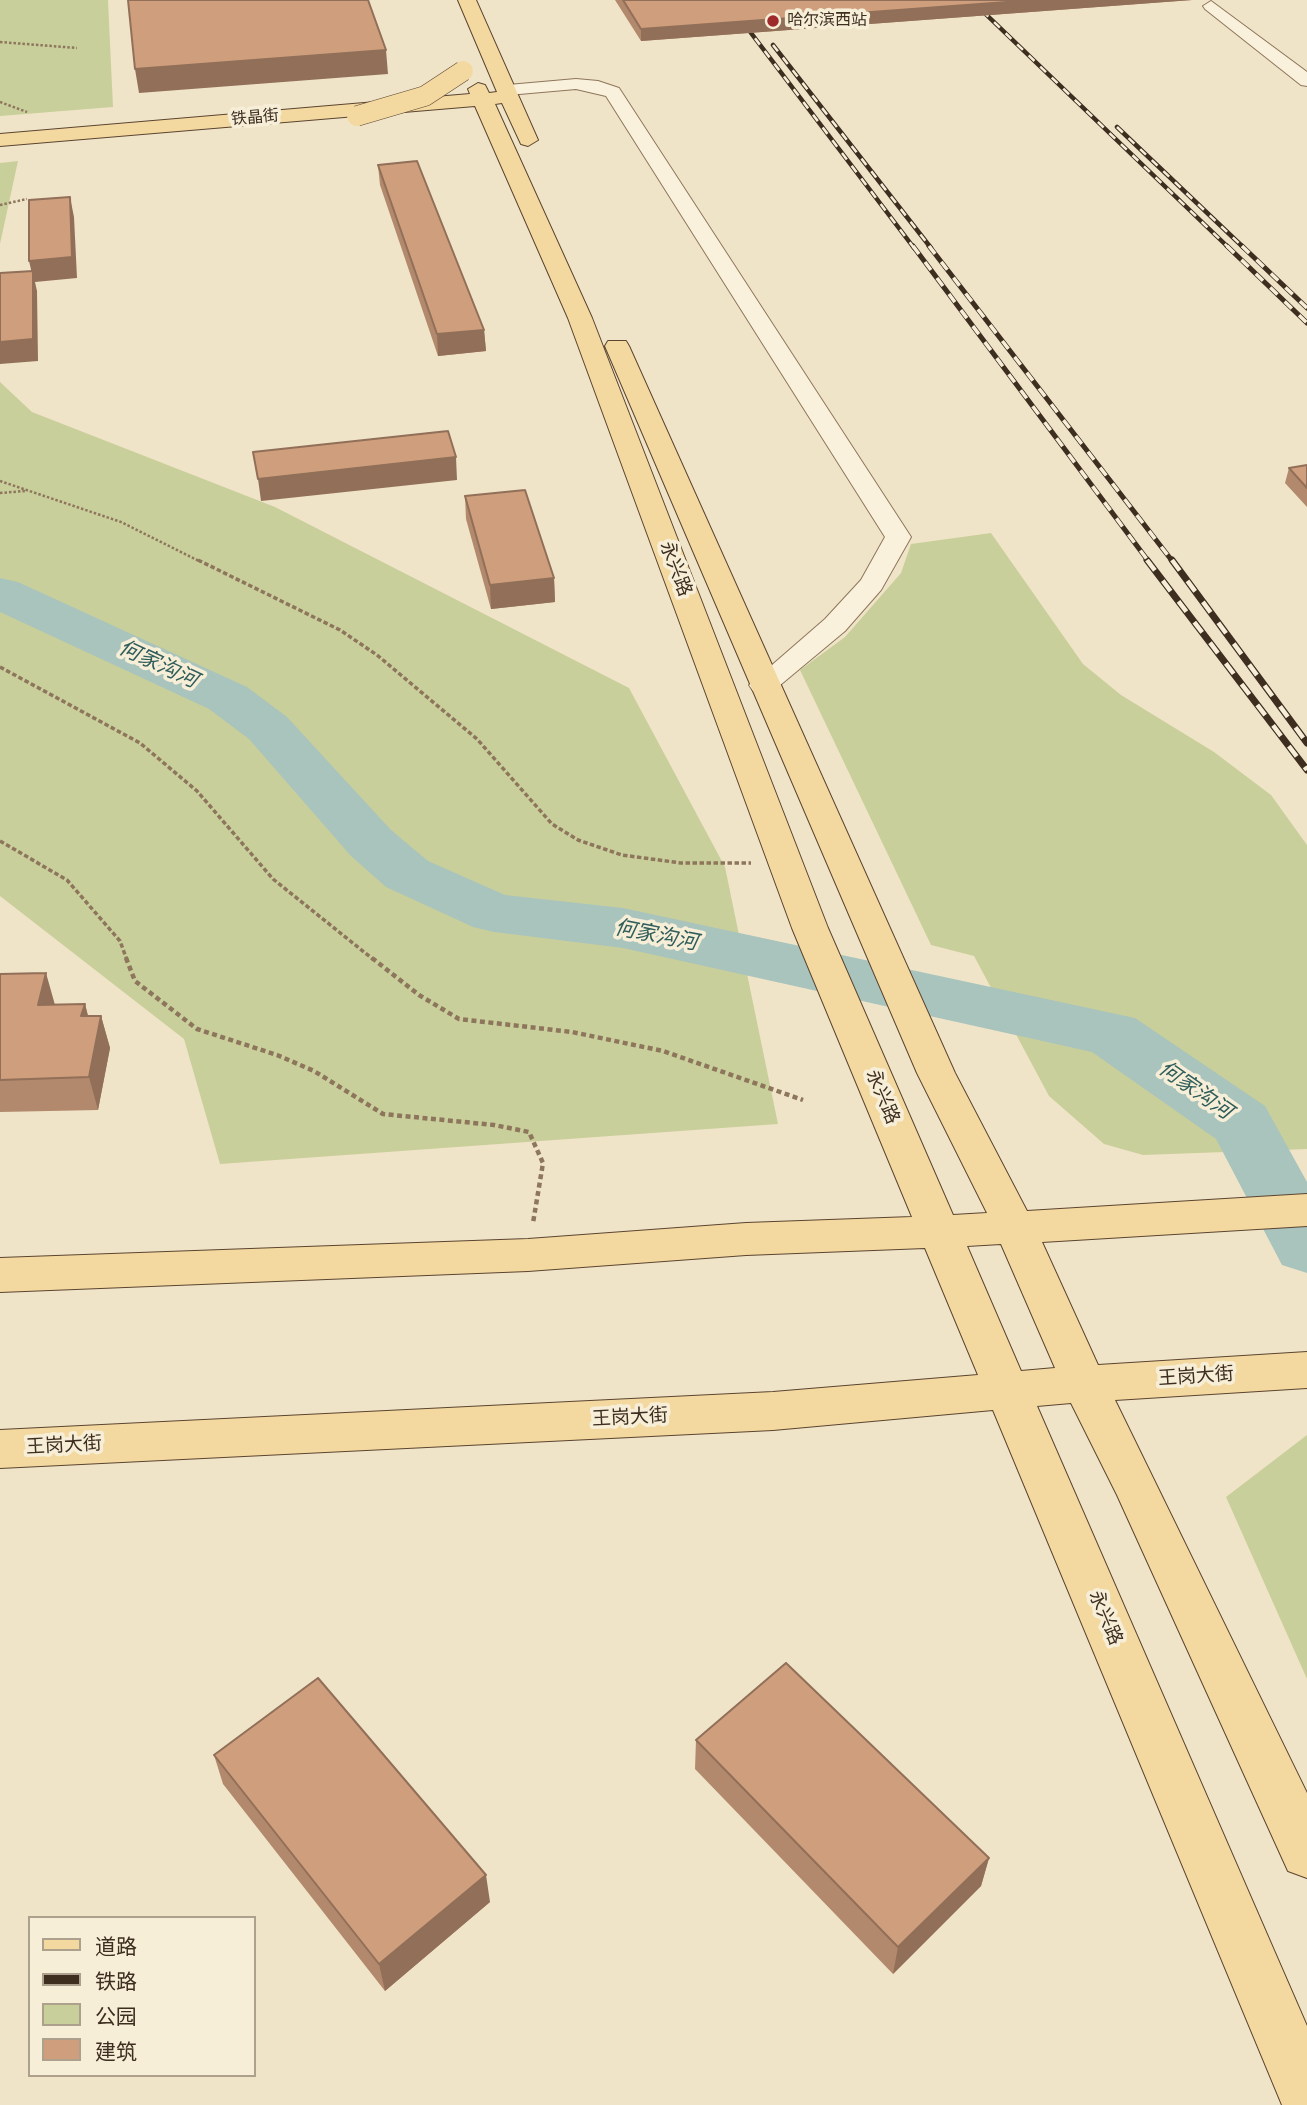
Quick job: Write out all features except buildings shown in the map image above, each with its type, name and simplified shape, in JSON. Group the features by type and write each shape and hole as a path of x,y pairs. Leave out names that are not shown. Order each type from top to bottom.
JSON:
{"main road":[{"name":"永兴路","path":"467,0 497,92 580,317 810,928 1307,2095"},
{"path":"0,147 275,126 357,116 412,101 442,88 463,71 467,54"},
{"name":"永兴路","path":"497,92 936,1073 1014,1226 1084,1384 1139,1492 1307,1852"},
{"name":"铁晶街","path":"0,128 497,92"},
{"name":"铁晶街","path":"0,140 497,92"},
{"path":"0,1275 528,1255 746,1239 938,1232 1307,1210"},
{"name":"王岗大街","path":"0,1450 773,1411 1084,1384 1307,1370"}],"lane":[{"path":"1211,6 1307,81"},
{"path":"497,92 576,84 598,86 613,92 898,537 872,584 835,625 763,685"}],"path":[{"path":"0,42 78,48"},
{"path":"0,102 27,112"},
{"path":"0,205 27,199"},
{"path":"0,481 121,522 340,631 377,655 477,739 552,824 578,840 622,855 681,863 758,863"},
{"path":"0,493 29,490"},
{"path":"0,667 140,743 157,756 197,791 273,879 419,995 459,1019 572,1031 663,1051 803,1100"},
{"path":"0,841 67,880 120,942 135,981 197,1029 277,1055 314,1071 383,1114 494,1125 529,1132 543,1163 528,1255"}],"green space":[{"path":"0,0 108,0 113,107 0,116"},
{"path":"18,161 0,244 0,163"},
{"path":"0,382 32,412 275,507 629,688 725,867 778,1124 220,1164 184,1039 0,896"},
{"path":"991,533 1083,664 1121,695 1214,752 1271,795 1307,845 1307,1149 1143,1155 1104,1144 1049,1096 974,956 931,945 800,670 845,637 901,573 911,544"},
{"path":"1307,1435 1307,1679 1226,1497"}],"waterway":[{"name":"何家沟河","path":"0,593 228,698 268,728 371,843 407,874 494,913 623,928 1112,1034 1241,1123 1307,1246"}],"railway":[{"path":"726,0 914,248"},
{"path":"971,0 1229,248"},
{"path":"773,45 931,248"},
{"path":"1117,127 1244,248"},
{"path":"913,246 1149,562"},
{"path":"929,246 1173,562"},
{"path":"1227,246 1307,323"},
{"path":"1242,246 1307,308"},
{"path":"1147,560 1307,770"},
{"path":"1172,560 1307,743"}],"place":[{"name":"哈尔滨西站","path":"773,21"}]}
